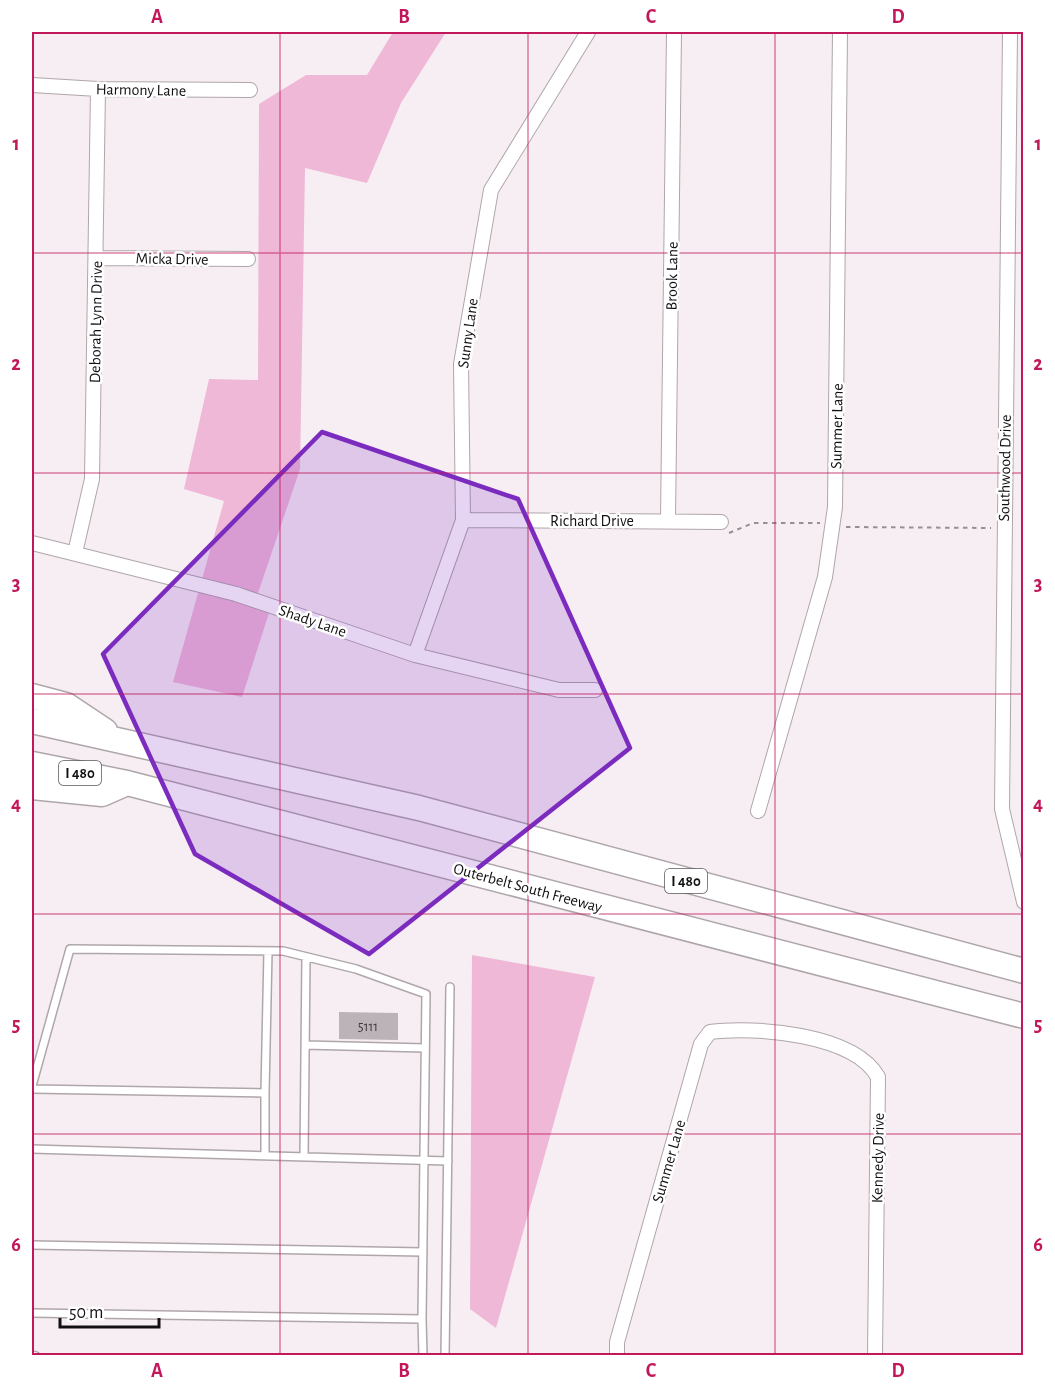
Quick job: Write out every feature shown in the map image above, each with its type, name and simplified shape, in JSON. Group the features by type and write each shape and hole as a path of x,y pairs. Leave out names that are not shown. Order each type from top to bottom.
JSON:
{"highway":[{"path":"32,696 66,705 114,738"},
{"name":"I 480","path":"32,721 419,808 1023,971"},
{"name":"Outerbelt South Freeway","path":"32,764 127,783 1023,1016"},
{"path":"32,787 102,794 127,783"}],"street":[{"name":"Sunny Lane","path":"415,655 463,520 461,364 491,190 588,32"},
{"name":"Brook Lane","path":"669,520 674,32"},
{"name":"Summer Lane","path":"758,811 825,576 835,507 840,32"},
{"name":"Southwood Drive","path":"1010,32 1002,809 1023,902"},
{"name":"Harmony Lane","path":"32,85 98,89 250,90"},
{"name":"Deborah Lynn Drive","path":"75,553 92,479 98,89"},
{"name":"Micka Drive","path":"96,258 248,259"},
{"name":"Richard Drive","path":"463,520 669,520 721,528"},
{"name":"Shady Lane","path":"32,543 236,594 415,655 559,690 595,690"},
{"name":"Summer Lane","path":"617,1356 617,1342 701,1044 710,1032 775,1030"},
{"name":"Kennedy Drive","path":"775,1030 796,1034 849,1053 870,1063 878,1077 875,1356"}],"lane":[{"path":"265,1094 32,1088 70,948 268,951 356,969 426,994 423,1356"},
{"path":"265,1156 268,951"},
{"path":"304,1157 306,957"},
{"path":"446,1356 450,987"},
{"path":"305,1045 425,1048"},
{"path":"32,1149 448,1161"},
{"path":"32,1245 423,1252"},
{"path":"32,1313 422,1319"},
{"path":"32,1355 36,1356"}],"path":[{"path":"721,528 753,523 822,523"},
{"path":"846,527 993,528"}],"highlighted area":[{"path":"322,432 518,499 630,748 369,954 195,854 103,654"}],"shaded area":[{"path":"393,32 446,32 401,103 367,183 305,168 300,469 253,608 269,613 242,697 173,682 224,501 184,489 209,379 258,380 259,104 306,75 367,75"},
{"path":"472,955 595,977 496,1328 470,1309"}],"building":[{"path":"339,1012 398,1013 398,1040 339,1039"}]}
